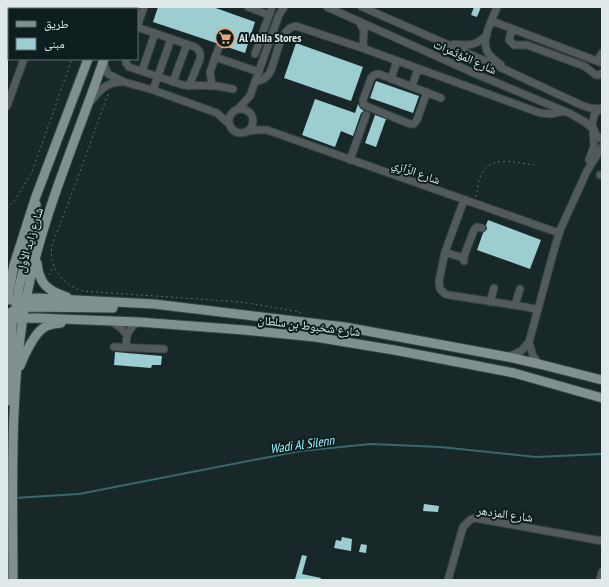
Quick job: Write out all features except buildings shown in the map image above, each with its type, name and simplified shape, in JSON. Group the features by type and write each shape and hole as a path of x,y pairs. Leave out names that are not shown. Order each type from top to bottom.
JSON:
{"main road":[{"name":"شارع زايد الأول","path":"13,307 9,286 22,238 35,199 88,60"},
{"name":"شارع زايد الأول","path":"13,307 37,256 46,223 103,60"},
{"path":"14,421 11,413 10,400 10,354 13,307 36,218 35,199"},
{"path":"7,266 22,238"},
{"path":"37,256 38,273 45,285 52,291 78,300"},
{"name":"شارع شخبوط بن سلطان","path":"13,307 78,300 154,304 345,328 508,357 602,380"},
{"path":"13,307 109,308 154,304"},
{"name":"شارع شخبوط بن سلطان","path":"13,307 23,319 80,319 139,322 267,332 364,344 514,374 602,398"},
{"path":"13,580 14,421 17,373 23,319"},
{"path":"17,373 30,346 43,328 49,325 80,319"}],"street":[{"path":"138,24 144,7"},
{"path":"248,7 269,15"},
{"path":"255,54 272,7"},
{"path":"229,124 230,117 250,96 279,11 284,7"},
{"name":"شارع المُؤتَمرات","path":"327,7 581,119 602,139"},
{"name":"شارع المُؤتَمرات","path":"362,7 444,42 581,105 590,108 602,108"},
{"path":"497,7 487,35 486,46 492,57 506,70"},
{"path":"359,21 364,31 363,44 365,50"},
{"path":"492,21 599,62 602,53"},
{"path":"255,82 264,79 269,74 285,32 292,26 300,26 540,113 552,114 564,111"},
{"path":"138,27 197,48 201,56 189,86"},
{"path":"512,29 510,40 514,45 518,46 525,44 584,66 596,75 602,73"},
{"path":"142,71 155,33"},
{"path":"444,42 472,45 479,42 487,35"},
{"path":"153,90 171,39"},
{"path":"173,82 187,44"},
{"path":"212,86 210,72 219,47"},
{"path":"215,57 259,72"},
{"path":"391,78 396,64 393,59"},
{"path":"7,106 24,60"},
{"path":"82,60 83,74"},
{"path":"103,60 108,74 124,82 153,90 217,113 229,124 232,129 237,132 242,133 248,131 253,123 250,96"},
{"path":"126,60 129,67 173,82 189,86 212,86 233,89"},
{"path":"412,86 417,72 422,70"},
{"path":"427,92 418,120 414,124 410,124 364,105 363,100 373,75 379,74 412,86 427,92 441,98"},
{"path":"85,110 103,87 112,83 124,82"},
{"path":"587,171 586,168 594,146 593,117 602,108"},
{"path":"217,113 245,110 252,116"},
{"path":"350,160 366,115"},
{"name":"شارع الرَّازِي","path":"252,116 267,130"},
{"name":"شارع الرَّازِي","path":"248,131 267,130 559,233"},
{"path":"508,357 521,352 529,342 559,233 587,171 602,146"},
{"path":"464,200 445,252 439,281 439,286 442,292 449,296 515,305 538,310"},
{"path":"445,252 464,259 474,230 477,227 482,228"},
{"path":"490,302 494,288"},
{"path":"515,305 520,289"},
{"path":"109,320 117,325 126,334"},
{"path":"126,347 126,334 139,322"},
{"path":"529,342 533,356 539,364"},
{"path":"114,346 164,349"},
{"name":"شارع المزدهر","path":"448,580 463,527 470,520 475,518 602,541"},
{"path":"600,580 602,572"}],"path":[{"path":"7,208 15,200 32,172 72,60"},
{"path":"112,83 52,245 52,261 62,280 70,286 83,291 241,302 300,312 298,322"},
{"path":"475,204 481,175 487,166 497,162 534,165"}],"waterway":[{"name":"Wadi Al Silenn","path":"14,498 79,494 300,451 371,444 440,447 536,457 602,454"}],"place":[{"name":"Al Ahlia Stores","path":"225,38"}]}
